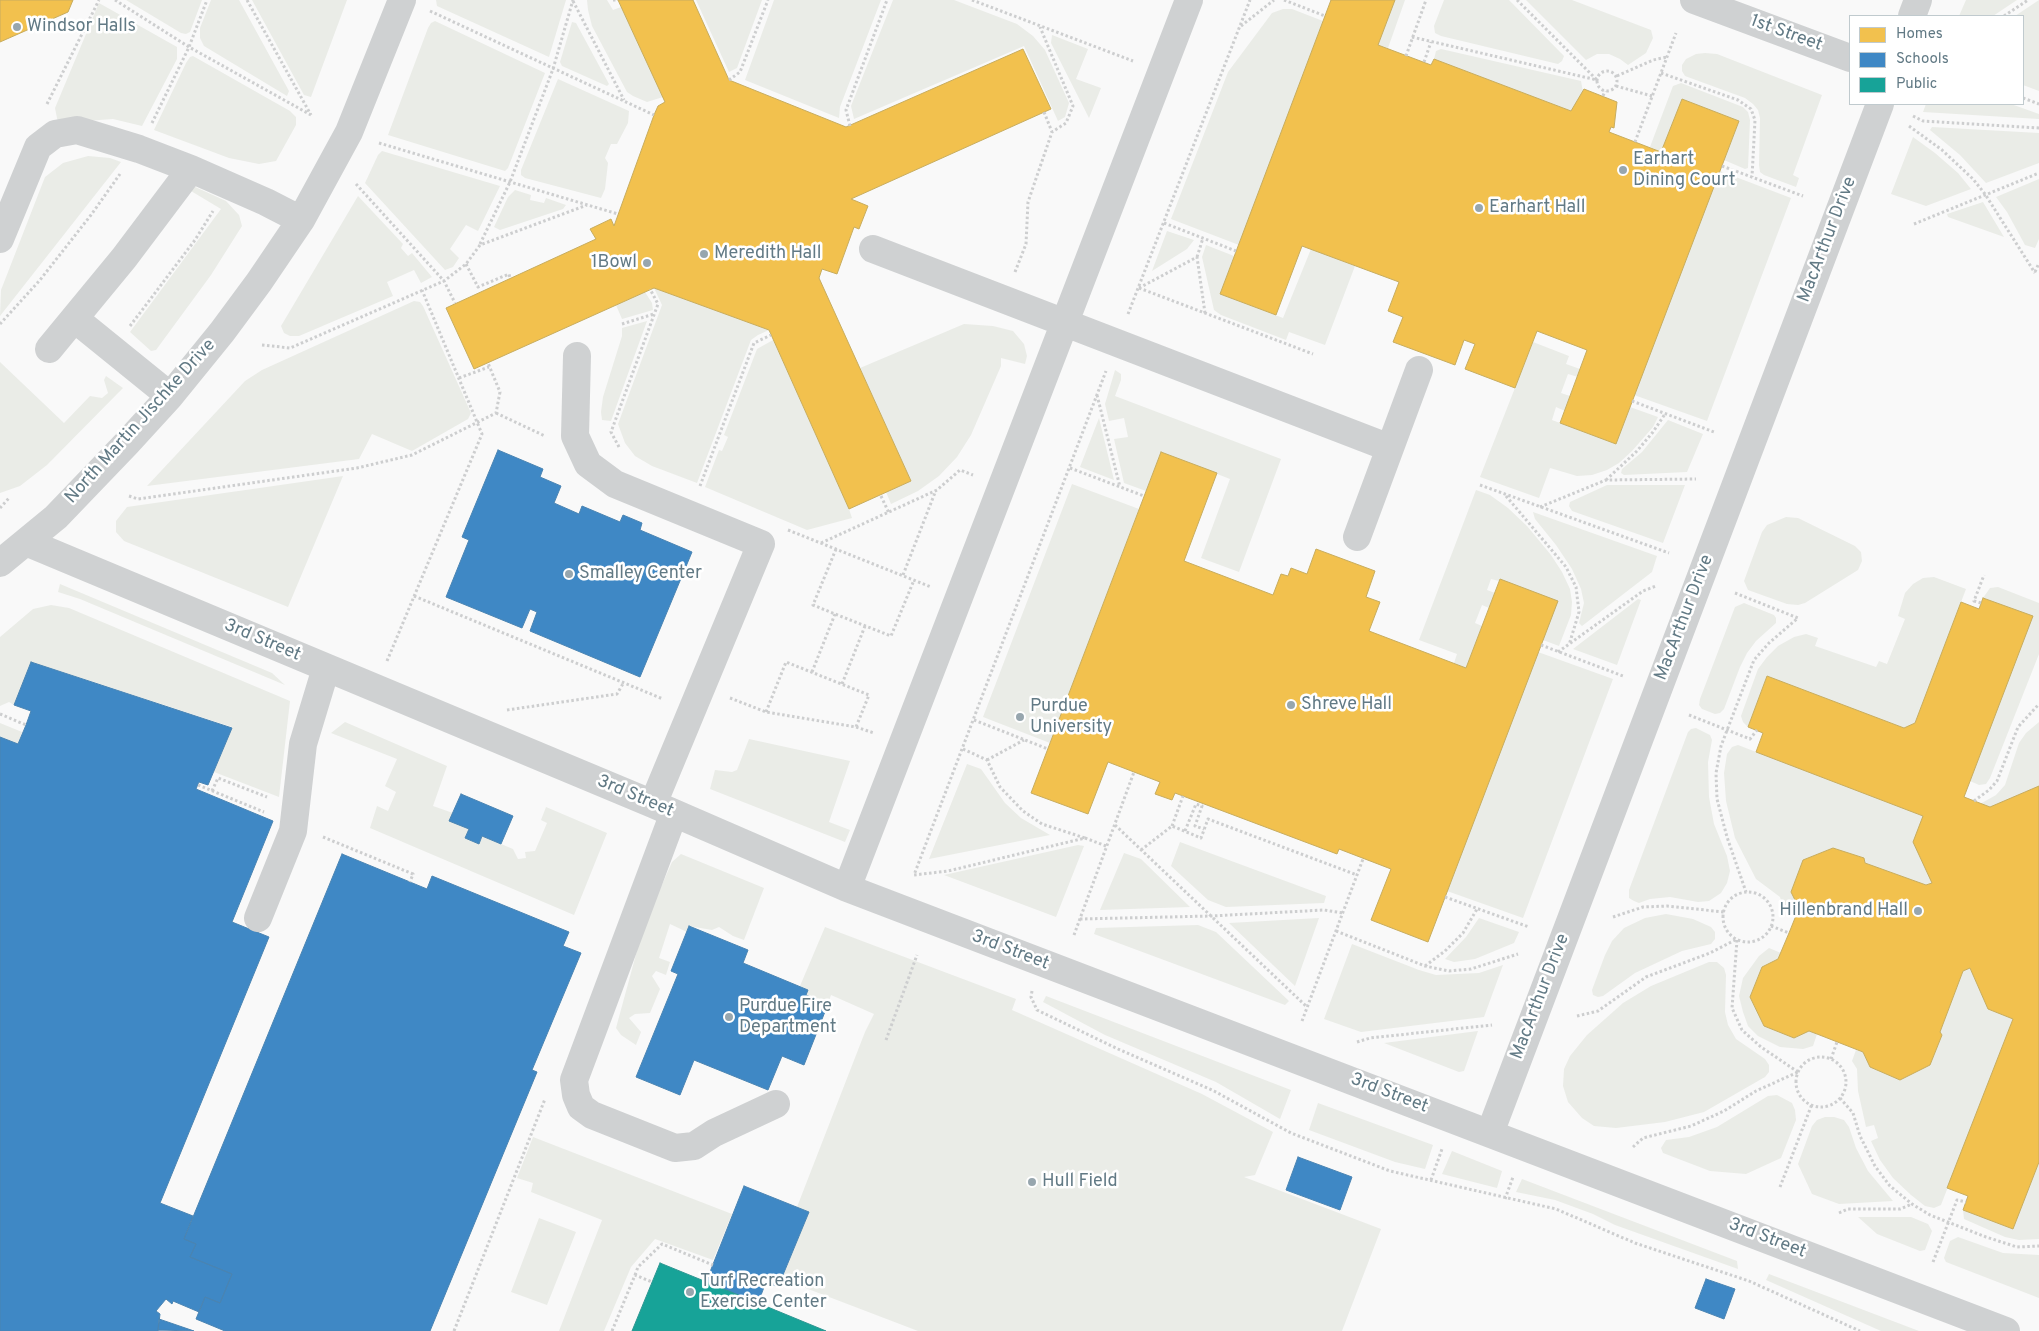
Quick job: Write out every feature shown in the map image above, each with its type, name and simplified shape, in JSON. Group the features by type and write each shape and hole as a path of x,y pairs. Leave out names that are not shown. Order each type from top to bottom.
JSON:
{"street":[{"name":"North Martin Jischke Drive","path":"0,563 56,517 170,396 222,332 259,282 301,220 350,132 402,0"},
{"path":"847,888 1189,0"},
{"name":"1st Street","path":"1694,0 1849,58"},
{"path":"1912,15 1918,0"},
{"name":"MacArthur Drive","path":"1490,1133 1880,105"},
{"path":"0,239 38,147 55,134 77,130 140,149 190,169 266,202 301,220"},
{"path":"48,349 124,258 190,169"},
{"path":"873,249 1390,448"},
{"path":"75,319 170,396"},
{"path":"577,356 575,436 588,464 615,484 761,544 697,699 574,1080 576,1095 581,1107 592,1115 675,1148 694,1146 714,1133 776,1104"},
{"path":"1357,537 1419,370"},
{"name":"3rd Street","path":"26,542 847,888 2006,1331"},
{"path":"258,918 293,831 303,744 326,668"}],"path":[{"path":"48,140 40,118 100,0"},
{"path":"115,0 189,47 311,116 247,0"},
{"path":"0,324 40,280 140,149 189,47 206,0"},
{"path":"729,80 740,72 768,0"},
{"path":"850,126 846,110 887,0"},
{"path":"972,0 1162,72"},
{"path":"1085,838 948,870 914,875 1116,344 1250,0"},
{"path":"1240,27 1274,0"},
{"path":"1284,0 1325,16"},
{"path":"1406,56 1426,0"},
{"path":"1517,0 1597,80 1599,87 1605,91 1612,90 1616,86 1617,76"},
{"path":"2006,15 2028,0"},
{"path":"262,345 290,348 444,280 466,264 480,244 510,182 554,69 573,1"},
{"path":"573,1 624,101"},
{"path":"428,10 654,115"},
{"path":"1004,301 1026,244 1028,202 1052,132 1066,123 1073,106 1040,27"},
{"path":"1635,142 1676,33"},
{"path":"1412,37 1597,80"},
{"path":"1424,62 1431,42"},
{"path":"1617,76 1653,60 1667,57"},
{"path":"1597,80 1600,74 1605,71 1612,72 1617,76"},
{"path":"1661,73 1738,100 1751,109 1755,120 1752,177"},
{"path":"1616,86 1652,96"},
{"path":"1602,96 1605,91"},
{"path":"2024,98 2039,104"},
{"path":"1044,112 1052,132"},
{"path":"1913,116 1923,120 2039,128"},
{"path":"1909,126 1942,150 1973,180 1985,194 2035,273 2039,262"},
{"path":"378,142 618,214"},
{"path":"1722,166 1803,196"},
{"path":"1914,224 2039,173"},
{"path":"356,184 444,280 455,304"},
{"path":"480,244 587,205"},
{"path":"129,327 194,240 215,208"},
{"path":"1164,223 1236,251"},
{"path":"1203,238 1197,256 1205,314"},
{"path":"1139,288 1197,256"},
{"path":"466,264 478,286 509,274 510,278"},
{"path":"1139,288 1313,354"},
{"path":"622,452 611,432 658,304 650,289"},
{"path":"387,662 482,434 422,290"},
{"path":"622,324 654,314"},
{"path":"698,492 754,343 771,335"},
{"path":"488,363 500,392 496,413"},
{"path":"459,378 490,367"},
{"path":"1098,395 1120,487"},
{"path":"1632,401 1714,432"},
{"path":"129,496 138,499 357,468 412,455 496,413"},
{"path":"496,413 550,438"},
{"path":"1539,508 1606,480 1637,451 1665,414"},
{"path":"1070,468 1144,496"},
{"path":"820,543 936,490 960,470 1002,486"},
{"path":"1606,480 1696,479"},
{"path":"1480,485 1539,508 1669,553"},
{"path":"903,575 936,490"},
{"path":"1505,495 1566,567 1576,587 1579,612 1569,645"},
{"path":"880,496 889,513"},
{"path":"0,508 10,497"},
{"path":"785,528 914,580 891,636 813,606 836,549"},
{"path":"1981,603 1974,600 1984,575"},
{"path":"1558,652 1644,591 1656,586"},
{"path":"1736,593 1798,618 1769,643 1754,660 1721,746 1716,773 1717,799 1727,838 1746,892"},
{"path":"414,596 624,682 697,699 766,712 856,727 869,695 786,662 766,712"},
{"path":"812,672 835,614"},
{"path":"842,684 865,626"},
{"path":"1541,645 1623,676"},
{"path":"504,711 511,708 618,694 624,682"},
{"path":"1974,801 1989,790 1997,781 2018,727 2039,704"},
{"path":"0,714 26,725"},
{"path":"1690,715 1750,739 1757,730"},
{"path":"974,720 1048,749"},
{"path":"987,760 1024,740"},
{"path":"963,749 987,760 1000,787 1023,811 1042,824 1106,846"},
{"path":"1074,935 1134,772"},
{"path":"212,791 218,778 270,798"},
{"path":"198,785 265,812"},
{"path":"1141,850 1172,826 1183,796"},
{"path":"1185,831 1196,804 1202,806 1195,826 1204,829"},
{"path":"1172,826 1201,838 1208,820 1357,875"},
{"path":"1115,825 1307,1007"},
{"path":"318,834 414,874 410,882"},
{"path":"1302,1021 1364,859"},
{"path":"1746,892 1760,895 1770,905 1773,919 1767,933 1754,941 1737,939 1730,935 1724,920 1726,904 1731,899 1746,892"},
{"path":"1445,897 1528,927"},
{"path":"1613,917 1643,907 1667,906 1724,912"},
{"path":"1425,966 1445,951 1463,932 1478,909"},
{"path":"1080,918 1211,916 1324,910 1342,913"},
{"path":"1771,926 1789,933"},
{"path":"1336,931 1425,966 1449,971 1470,969 1518,954"},
{"path":"1577,1016 1598,1012 1646,977 1710,953 1737,939"},
{"path":"1737,939 1732,1008 1742,1030 1760,1048 1798,1072"},
{"path":"886,1040 918,955"},
{"path":"1038,961 1031,997 1037,1010 1214,1092 1291,1134 1390,1171 1505,1199 1556,1209 1636,1243 1749,1281 1860,1331"},
{"path":"1357,1042 1370,1038 1492,1025"},
{"path":"1831,1059 1837,1042"},
{"path":"1634,1147 1643,1138 1691,1126 1724,1110 1756,1091 1798,1072 1808,1060 1823,1057 1837,1062 1845,1073 1846,1086 1840,1098 1827,1106 1812,1104 1805,1100 1797,1087 1798,1072"},
{"path":"1840,1098 1853,1113 1860,1136 1875,1166 1890,1186 1912,1204 1930,1215 2017,1247 2039,1246"},
{"path":"1780,1187 1812,1104"},
{"path":"1431,1180 1442,1149"},
{"path":"1505,1199 1513,1177"},
{"path":"1932,1262 1957,1200 1966,1202"},
{"path":"1839,1213 1848,1209 1900,1209 1912,1204"},
{"path":"612,1331 638,1267 662,1244 713,1265"},
{"path":"635,1275 652,1282"}],"shaded area":[{"path":"126,0 202,0 190,32 186,34 181,33"},
{"path":"211,0 239,0 289,91 287,96 204,46 200,38 200,28"},
{"path":"252,0 347,0 311,97 304,95"},
{"path":"436,0 566,0 549,57 437,6"},
{"path":"587,0 607,0 613,10 621,7 663,97 647,102 627,92 592,26"},
{"path":"696,0 762,0 737,68 729,72"},
{"path":"774,0 881,0 840,107 839,118 745,80"},
{"path":"893,0 954,0 1017,24 1033,36 1045,50 1069,103 1065,117 1058,121 1024,46 854,119 851,106"},
{"path":"1395,0 1405,0 1388,48 1378,45"},
{"path":"1444,0 1509,0 1564,56 1562,61 1558,64 1435,33 1434,26"},
{"path":"1526,0 1572,0 1651,30 1653,38 1646,53 1628,65 1609,54 1597,54 1586,60"},
{"path":"1966,0 2017,0 1994,15 1959,15"},
{"path":"2039,0 2039,91 2024,85 2024,15 2016,15"},
{"path":"99,3 177,47 177,59 142,126 113,119 58,123 55,108"},
{"path":"1283,9 1292,9 1323,21 1239,245 1171,219 1228,72 1272,13"},
{"path":"435,21 545,73 508,168 505,171 388,135 428,28"},
{"path":"572,22 576,23 609,84 607,86 562,66 560,62"},
{"path":"1052,35 1088,49 1076,79 1101,88 1089,118 1051,43"},
{"path":"1441,49 1581,81 1583,92 1571,111 1434,59 1436,51"},
{"path":"1696,54 1717,54 1822,95 1793,175 1799,178 1796,187 1760,172 1760,118 1758,110 1753,104 1745,98 1685,76 1682,71 1682,65 1686,59"},
{"path":"193,56 290,111 296,117 296,125 276,161 259,164 229,158 154,130 186,63"},
{"path":"558,79 629,111 628,123 617,144 611,144 605,158 608,163 605,189 601,198 525,178 521,175 521,170"},
{"path":"1681,83 1743,107 1748,112 1750,120 1748,168 1745,169 1724,160 1739,121 1682,99 1661,152 1650,147 1673,86"},
{"path":"1926,105 2014,105 2039,114 2039,119 1923,112"},
{"path":"1932,127 2039,133 2039,163 1986,183 1960,155 1930,130"},
{"path":"1913,137 1958,173 1971,189 1926,206 1891,194"},
{"path":"382,151 500,186 478,231 466,225 450,249 459,258 453,267 445,270 365,183 378,155"},
{"path":"88,156 110,158 121,162 0,316 1,290 45,177 63,163"},
{"path":"1720,171 1791,198 1707,421 1634,395"},
{"path":"2039,179 2039,239 2035,248 2025,245 2007,212 1996,197"},
{"path":"193,186 226,201 239,215 242,226 211,275 156,350 151,351 130,332 221,209 191,191"},
{"path":"515,190 531,195 530,200 544,203 546,198 566,205 563,209 500,230 494,227 508,197"},
{"path":"358,196 403,244 401,248 408,256 412,253 432,277 421,283 414,270 387,282 393,296 299,336 290,336 284,333 281,326"},
{"path":"1983,202 2004,237 1948,217 1947,214"},
{"path":"1167,231 1194,240 1187,249 1152,271"},
{"path":"1206,245 1234,256 1220,294 1283,318 1311,249 1355,266 1325,345 1289,332 1286,340 1221,315 1214,310 1202,257"},
{"path":"654,288 769,330 751,340 697,483 652,466 635,456 625,443 618,424 662,305"},
{"path":"645,292 652,303 653,310 622,319 616,305"},
{"path":"414,301 420,302 423,306 471,413 468,419 412,451 372,434 359,459 147,486 245,381 262,370"},
{"path":"647,321 611,421 602,420 603,397 622,336 622,328"},
{"path":"964,324 993,326 1013,331 1024,344 1027,356 1025,364 1001,358 1001,366 971,435 957,457 939,476 918,491 891,504 886,492 911,481 860,368"},
{"path":"773,340 852,518 807,530 705,487 719,450 722,451 728,437 724,435 757,349"},
{"path":"1533,342 1569,356 1566,364 1580,369 1578,377 1568,374 1561,393 1570,396 1565,411 1556,407 1552,420 1616,444 1630,407 1658,417 1653,427 1632,451 1619,463 1607,470 1592,475 1577,476 1550,468 1539,498 1480,477"},
{"path":"0,362 64,423 90,396 102,398 108,393 104,380 106,376 123,388 47,465 20,486 0,493"},
{"path":"1115,370 1121,374 1121,380 1115,396 1281,459 1239,572 1201,558 1230,479 1161,452 1146,491 1124,483 1114,439 1128,437 1124,418 1109,421 1105,404"},
{"path":"1099,418 1114,480 1080,467"},
{"path":"1668,420 1703,434 1687,472 1624,475 1621,473 1622,469 1642,452"},
{"path":"343,476 288,607 124,541 116,532 116,521 127,507"},
{"path":"1072,484 1139,509 1050,743 983,717"},
{"path":"1607,485 1685,485 1663,543 1572,511 1569,506 1570,502"},
{"path":"1476,490 1490,495 1508,508 1527,526 1551,555 1562,572 1570,589 1572,602 1571,615 1559,646 1543,640 1500,579 1499,581 1491,579 1487,590 1495,593 1489,608 1482,605 1475,623 1482,626 1466,668 1454,663 1457,654 1419,640"},
{"path":"1533,512 1657,556 1652,572 1582,626 1579,623 1584,603 1581,589 1572,569 1535,519"},
{"path":"1786,517 1798,518 1855,546 1861,552 1862,561 1858,570 1805,603 1798,605 1787,604 1748,590 1744,581 1762,532 1767,525"},
{"path":"1934,577 1966,589 1915,723 1904,728 1767,676 1748,727 1743,722 1741,716 1758,669 1778,646 1794,637 1806,634 1818,638 1815,646 1876,667 1879,661 1887,664 1905,619 1898,616 1905,593 1913,584 1923,578"},
{"path":"60,584 272,673 285,685 80,599 58,592"},
{"path":"1998,587 2039,603 2039,654 1990,778 1986,784 1979,785 1970,781 2032,616 1983,598 1990,588"},
{"path":"1638,599 1641,600 1617,665 1573,649"},
{"path":"1744,603 1774,615 1776,623 1756,641 1747,653 1724,709 1720,713 1715,714 1702,709 1699,705 1700,699 1735,607"},
{"path":"51,605 69,608 290,701 279,797 214,772 232,727 32,662 14,705 9,702 0,706 0,637 33,609"},
{"path":"1538,652 1613,679 1523,918 1447,891"},
{"path":"345,722 447,766 433,806 453,813 469,829 465,838 479,844 482,836 513,849 518,859 526,858 525,852 535,851 547,823 541,820 546,807 607,833 574,915 370,828 377,806 388,811 396,792 385,786 397,759 331,733"},
{"path":"2039,722 2039,786 1990,807 1980,804 1996,795 2005,785 2019,743 2026,733"},
{"path":"0,723 22,732 18,744 0,737"},
{"path":"1696,728 1710,735 1712,740 1708,762 1709,797 1714,824 1727,856 1730,871 1727,883 1721,893 1709,901 1698,902 1670,897 1650,899 1639,903 1629,898 1629,890 1688,732"},
{"path":"749,739 850,761 829,822 850,830 845,842 710,789 715,770 732,772 737,770"},
{"path":"1738,745 1923,816 1932,883 1926,885 1865,863 1864,858 1833,848 1803,860 1791,892 1799,908 1796,915 1784,910 1780,897 1756,879 1735,838 1726,801 1724,773 1727,754 1732,747"},
{"path":"967,764 981,769 1005,803 1021,818 1050,835 929,859"},
{"path":"1180,842 1326,896 1324,903 1226,907 1208,900 1171,866"},
{"path":"1078,845 1084,846 1056,917 944,875"},
{"path":"1124,853 1141,859 1190,907 1100,910"},
{"path":"681,854 764,888 744,940 733,936 719,927 712,930 689,926 687,932 670,924 659,958 670,962 666,975 656,971 652,976 660,989 650,1013 635,1014 629,1018 641,1032 636,1045 621,1035 616,1028 644,925 672,862"},
{"path":"1666,914 1693,919 1711,927 1715,932 1715,939 1711,944 1682,951 1635,973 1603,996 1593,995 1592,990 1612,941 1624,928 1645,918"},
{"path":"1319,918 1295,986 1229,923"},
{"path":"1479,918 1519,932 1514,943 1475,959 1454,962 1445,959 1466,937"},
{"path":"1198,925 1216,932 1289,1001 1285,1005 1094,934 1096,928"},
{"name":"Hull Field","path":"825,927 1016,999 1012,1010 1202,1094 1273,1132 1255,1175 1244,1177 1381,1229 1342,1331 918,1331 782,1279 809,1212 797,1207 865,1032 874,1014 831,995 828,1004 806,995 808,990 800,986"},
{"path":"1352,944 1436,975 1479,973 1503,965 1484,1017 1361,1032 1324,1019"},
{"path":"1769,948 1781,953 1778,959 1762,967 1750,997 1764,1026 1794,1038 1809,1031 1817,1034 1813,1046 1803,1049 1780,1047 1758,1036 1748,1026 1739,996 1743,978 1759,956"},
{"path":"1709,962 1717,962 1724,968 1726,975 1725,1012 1728,1025 1736,1039 1765,1059 1769,1065 1769,1072 1765,1077 1704,1112 1665,1122 1616,1128 1594,1126 1582,1118 1568,1102 1563,1086 1564,1069 1570,1056 1587,1035 1623,1003 1651,986"},
{"path":"1970,968 1988,1009 2013,1019 1941,1205 1934,1208 1925,1206 1911,1195 1893,1178 1880,1160 1871,1141 1878,1138 1874,1125 1866,1127 1858,1091 1857,1069 1852,1061 1856,1050 1863,1052 1870,1067 1900,1080 1930,1065 1963,971"},
{"path":"1046,996 1291,1090 1280,1119 1216,1082 1105,1035 1043,1002"},
{"path":"1478,1031 1464,1071 1459,1072 1384,1043"},
{"path":"1777,1095 1792,1103 1796,1120 1781,1158 1746,1174 1710,1171 1663,1153 1661,1148 1666,1140 1689,1137 1717,1127 1768,1096"},
{"path":"1318,1103 1433,1145 1425,1169 1395,1162 1309,1130"},
{"path":"1825,1117 1844,1120 1849,1127 1856,1148 1868,1171 1893,1201 1839,1204 1812,1194 1798,1164 1812,1126 1817,1120"},
{"path":"533,1137 732,1214 713,1260 655,1239 631,1267 604,1331 559,1331 602,1220 531,1192 533,1183 517,1178"},
{"path":"1452,1151 1502,1171 1497,1188 1442,1174"},
{"path":"2039,1162 2039,1239 2019,1240 2005,1237 1964,1219 1963,1210 2013,1229"},
{"path":"1522,1179 1737,1261 1738,1269 1615,1225 1593,1214 1555,1200 1516,1192"},
{"path":"1858,1217 1911,1217 1928,1224 1932,1231 1925,1250 1920,1251 1877,1234"},
{"path":"539,1218 576,1232 547,1305 511,1292"},
{"path":"1958,1237 2003,1253 2039,1255 2039,1298 1946,1262 1944,1258 1950,1241"},
{"path":"1769,1274 1919,1331 1881,1331 1766,1280"}],"building: Homes":[{"name":"Windsor Halls","path":"0,0 73,0 68,12 0,42"},
{"name":"Meredith Hall","path":"618,0 693,0 729,80 846,127 1023,49 1051,109 851,199 868,206 859,229 854,227 837,274 822,269 819,278 911,481 849,509 769,330 654,288 474,369 446,308 596,239 590,229 611,219 614,226 654,115 658,106 665,102"},
{"name":"Earhart Hall","path":"1331,0 1395,0 1378,45 1431,65 1434,59 1571,111 1584,89 1617,102 1614,128 1611,127 1609,132 1661,152 1682,99 1739,121 1616,444 1560,423 1587,350 1537,331 1515,388 1465,369 1475,344 1464,340 1455,365 1393,342 1403,317 1388,311 1399,282 1302,246 1276,315 1220,294"},
{"name":"Shreve Hall","path":"1161,452 1217,473 1184,561 1273,595 1281,574 1288,576 1291,568 1307,574 1316,549 1375,571 1366,597 1380,602 1369,631 1466,668 1500,579 1558,601 1428,942 1371,920 1391,869 1339,849 1337,854 1175,793 1172,800 1155,794 1160,782 1108,762 1088,814 1031,793"},
{"name":"Hillenbrand Hall","path":"1983,598 2033,616 1964,797 1990,807 2039,786 2039,1162 2013,1229 1963,1210 1968,1196 1947,1188 2013,1019 1988,1009 1970,968 1963,971 1930,1065 1900,1080 1870,1067 1863,1052 1809,1031 1794,1038 1764,1026 1750,997 1762,967 1778,959 1799,908 1791,892 1803,860 1833,848 1864,858 1865,863 1926,885 1932,883 1913,842 1923,816 1756,752 1763,733 1748,727 1767,676 1904,728 1915,723 1961,602 1979,609"}],"building: Schools":[{"name":"Smalley Center","path":"498,450 543,469 540,477 561,486 554,503 579,514 582,506 620,522 623,515 642,523 640,530 692,552 640,677 530,631 537,612 530,609 522,628 446,597 469,540 462,537"},
{"path":"31,662 232,728 208,785 199,782 196,789 273,821 232,922 269,937 160,1203 193,1216 184,1239 196,1244 190,1257 232,1274 220,1303 205,1297 199,1312 173,1301 172,1304 166,1299 156,1311 160,1314 158,1331 0,1331 0,737 18,744 26,725 31,711 14,705"},
{"path":"461,794 513,816 501,844 482,836 479,844 465,838 469,829 449,821"},
{"path":"342,854 427,889 432,876 569,932 563,946 581,953 532,1070 537,1072 430,1331 225,1331 196,1319 205,1297 220,1303 232,1274 190,1257 196,1244 184,1239"},
{"name":"Purdue Fire Department","path":"689,926 748,950 743,963 808,990 806,995 828,1004 804,1065 782,1056 768,1090 694,1060 680,1095 636,1077 678,974 671,971"},
{"path":"1298,1157 1352,1177 1340,1210 1286,1190"},
{"path":"744,1186 809,1212 778,1287 766,1282 758,1303 706,1282"},
{"path":"1706,1279 1735,1289 1724,1319 1695,1308"},
{"path":"159,1319 194,1331 158,1330"}],"building: Public":[{"name":"Turf Recreation Exercise Center","path":"660,1263 758,1303 826,1331 632,1331"}],"place":[{"name":"Windsor Halls","path":"17,27"},
{"name":"Earhart Dining Court","path":"1623,170"},
{"name":"Earhart Hall","path":"1479,208"},
{"name":"Meredith Hall","path":"704,254"},
{"name":"1Bowl","path":"647,263"},
{"name":"Smalley Center","path":"569,574"},
{"name":"Shreve Hall","path":"1291,705"},
{"name":"Purdue University","path":"1020,717"},
{"name":"Hillenbrand Hall","path":"1918,911"},
{"name":"Purdue Fire Department","path":"729,1017"},
{"name":"Hull Field","path":"1032,1182"},
{"name":"Turf Recreation Exercise Center","path":"690,1292"}]}
